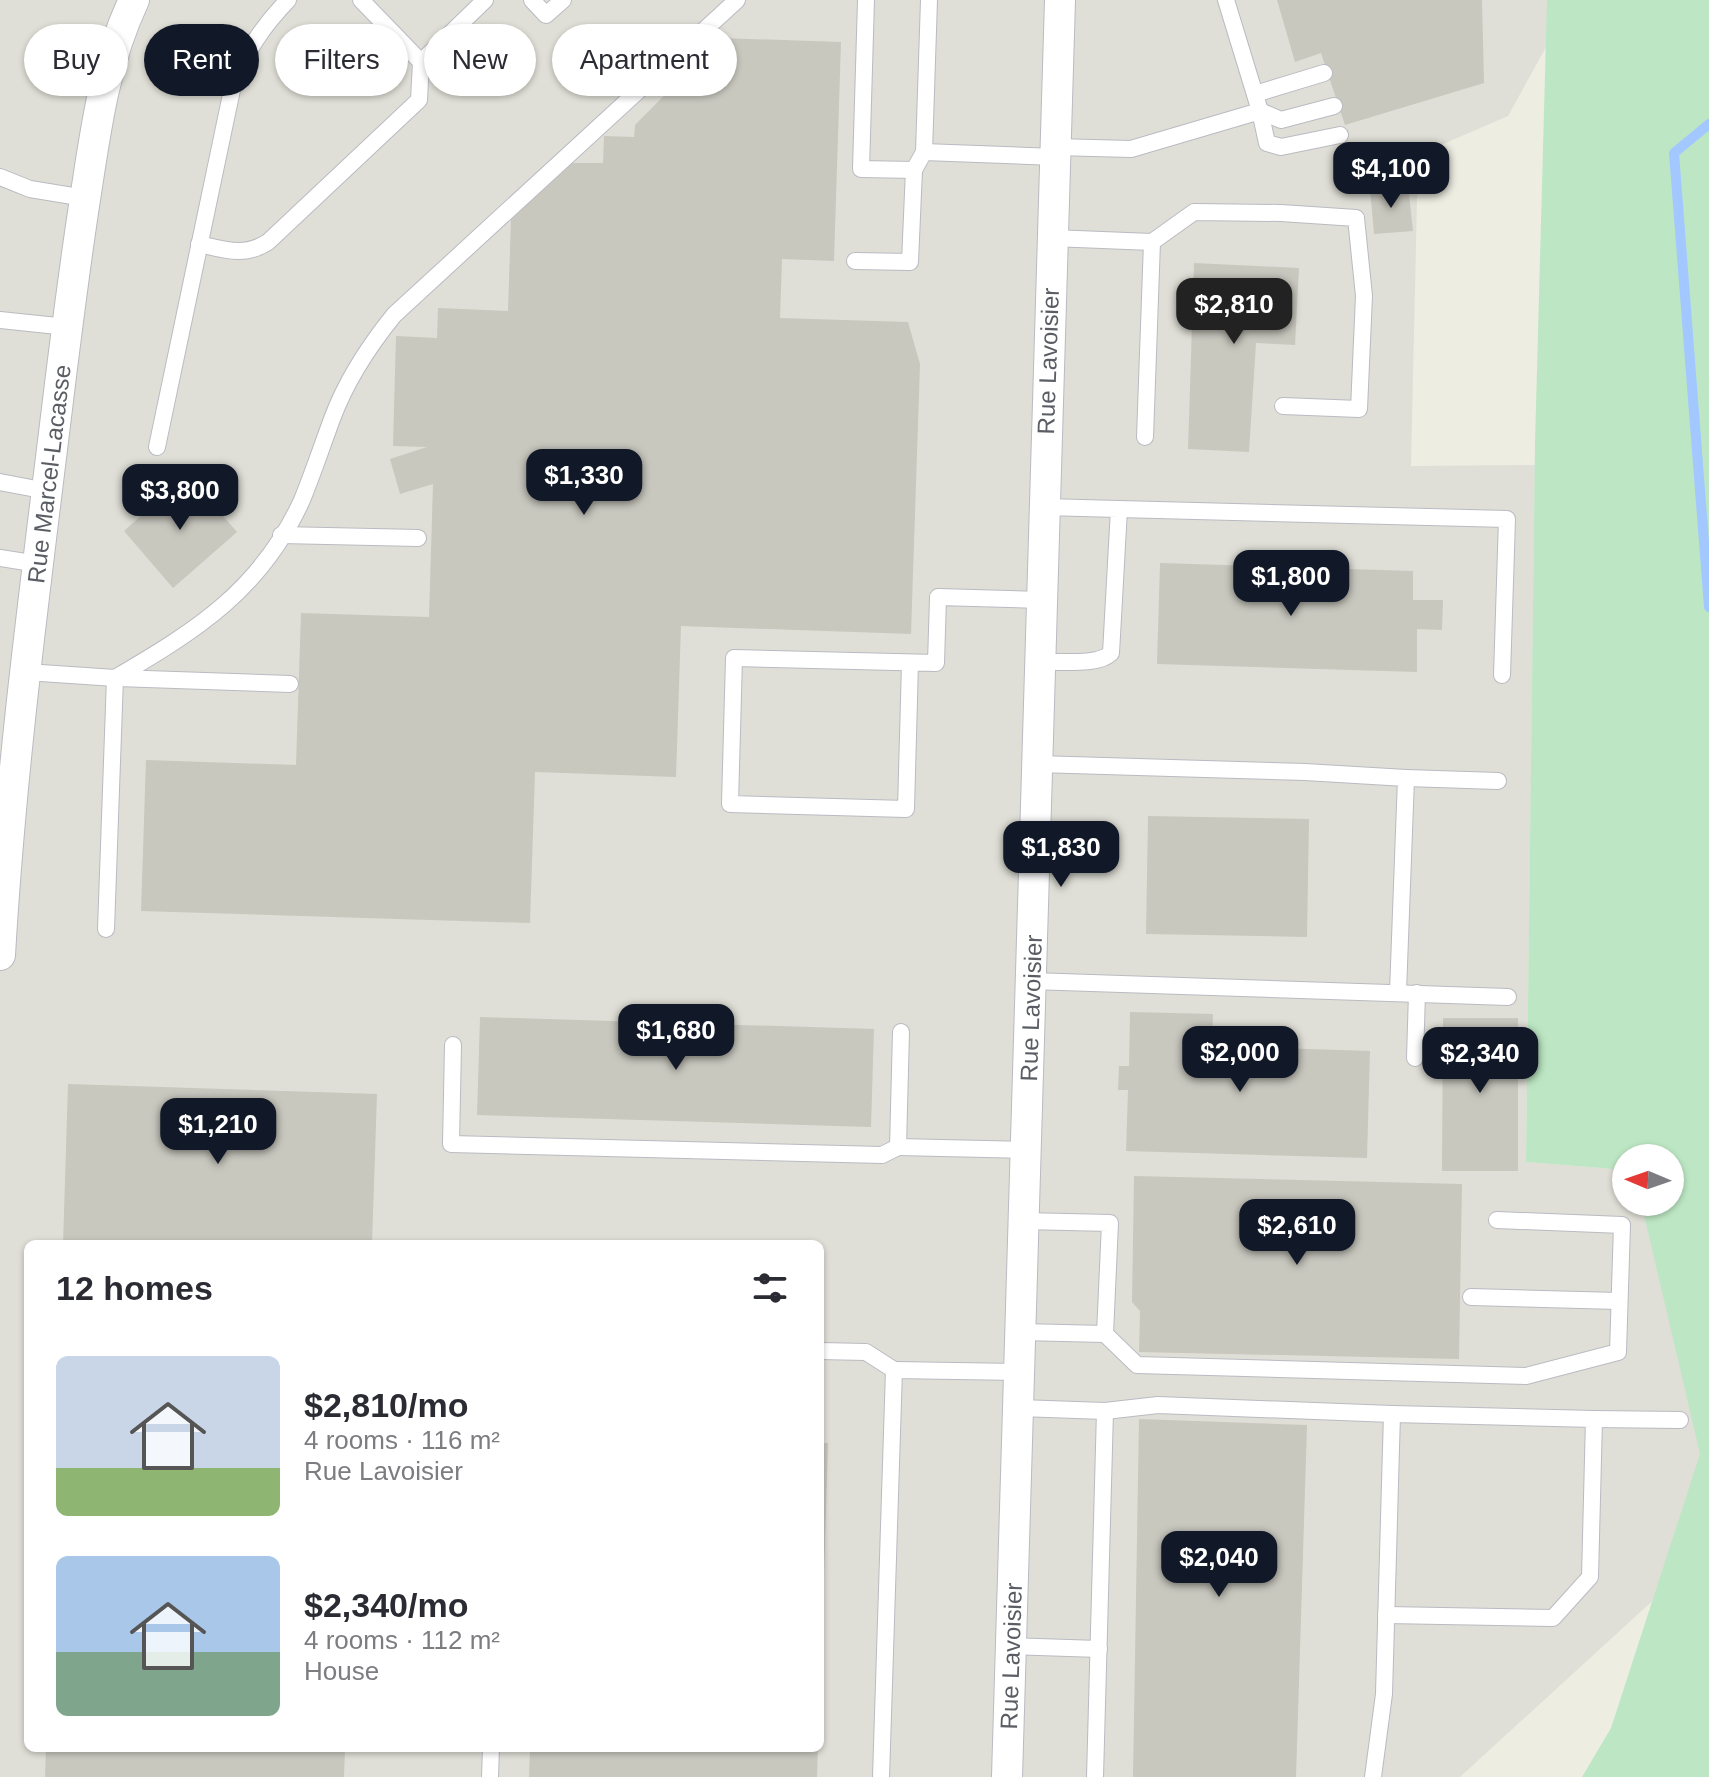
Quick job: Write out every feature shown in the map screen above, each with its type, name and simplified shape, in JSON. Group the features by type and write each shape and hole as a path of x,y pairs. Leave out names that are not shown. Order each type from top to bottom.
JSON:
{"street":[{"name":"Rue Marcel-Lacasse","path":"0,955 8,840 38,564 85,198 103,91 114,51 134,0"},
{"name":"Rue Lavoisier","path":"1007,1777 1060,0"}],"lane":[{"path":"157,447 233,85 245,55 258,34 288,0"},
{"path":"361,0 421,62"},
{"path":"199,244 242,253 268,242 419,100 421,62 485,0"},
{"path":"532,0 546,15 563,0"},
{"path":"115,678 175,644 225,607 246,585 300,503 333,417 357,366 394,315 737,0"},
{"path":"866,0 861,169 914,170"},
{"path":"855,261 910,262 914,170 924,152 929,0"},
{"path":"1226,0 1267,143 1281,147 1340,135"},
{"path":"1255,94 1324,73"},
{"path":"924,152 1131,149 1260,111 1281,120 1334,106"},
{"path":"0,177 30,189 85,198"},
{"path":"1052,238 1152,242 1194,212 1356,218 1364,296 1359,409 1283,406"},
{"path":"1145,437 1152,242"},
{"path":"0,320 67,327"},
{"path":"0,482 47,491"},
{"path":"1044,507 1507,519 1502,675"},
{"path":"1040,662 1096,661 1111,653 1119,509"},
{"path":"281,535 418,538"},
{"path":"0,558 38,564"},
{"path":"910,663 906,809 730,804 734,658 936,663 938,597 1042,600"},
{"path":"26,672 290,684"},
{"path":"106,929 115,678"},
{"path":"1037,764 1498,781"},
{"path":"1398,992 1406,778"},
{"path":"1031,981 1508,997"},
{"path":"1415,1058 1417,993"},
{"path":"898,1147 901,1032"},
{"path":"453,1045 451,1144 882,1155 898,1147 1027,1150"},
{"path":"1021,1332 1105,1334 1137,1365 1526,1376 1618,1352 1622,1225 1497,1220"},
{"path":"1024,1221 1110,1223 1105,1334"},
{"path":"1471,1297 1619,1301"},
{"path":"824,1351 866,1352 894,1370 1019,1372"},
{"path":"881,1777 894,1370"},
{"path":"1019,1408 1105,1411 1158,1405 1680,1420"},
{"path":"1095,1777 1105,1411"},
{"path":"1373,1777 1384,1694 1392,1414"},
{"path":"1386,1615 1553,1618 1590,1577 1594,1419"},
{"path":"1011,1646 1099,1649"},
{"path":"490,1777 491,1752"}],"shaded area":[{"path":"0,0 1572,0 1508,116 1418,155 1411,466 1535,465 1526,1162 1612,1169 1612,1216 1674,1216 1709,1339 1709,1470 1672,1583 1460,1777 0,1777"}],"green space":[{"path":"1547,0 1709,0 1709,1777 1582,1777 1611,1728 1700,1454 1644,1216 1684,1216 1684,1144 1612,1144 1612,1169 1526,1162 1535,443"}],"building":[{"path":"1277,0 1482,0 1484,83 1345,125 1321,53 1295,62"},
{"path":"737,39 841,42 834,261 782,259 780,318 908,322 920,364 911,634 681,626 676,777 535,772 530,923 141,911 146,760 296,765 301,613 429,617 433,484 400,494 390,459 427,447 393,446 396,336 437,338 438,308 508,311 511,219 566,163 603,163 604,136 634,137 635,125 664,96 737,96"},
{"path":"1408,185 1413,231 1374,234 1370,188"},
{"path":"1194,263 1299,268 1295,345 1256,343 1249,452 1188,449"},
{"path":"187,475 237,532 173,588 124,531"},
{"path":"1160,563 1413,571 1413,600 1443,600 1442,630 1417,629 1417,672 1157,664"},
{"path":"1148,816 1309,819 1307,937 1146,934"},
{"path":"1130,1012 1213,1014 1212,1046 1370,1051 1367,1158 1126,1151 1128,1090 1118,1090 1119,1066 1129,1066"},
{"path":"480,1017 874,1029 871,1127 477,1115"},
{"path":"1443,1018 1518,1018 1518,1171 1442,1171"},
{"path":"68,1084 377,1094 372,1240 63,1240"},
{"path":"1134,1176 1462,1184 1459,1359 1139,1352 1140,1311 1132,1302"},
{"path":"1139,1419 1307,1425 1296,1777 1133,1777"},
{"path":"824,1443 828,1443 824,1578"},
{"path":"46,1752 345,1752 344,1777 45,1777"},
{"path":"530,1752 818,1752 817,1777 529,1777"}],"waterway":[{"path":"1709,124 1674,153 1709,607"}]}
